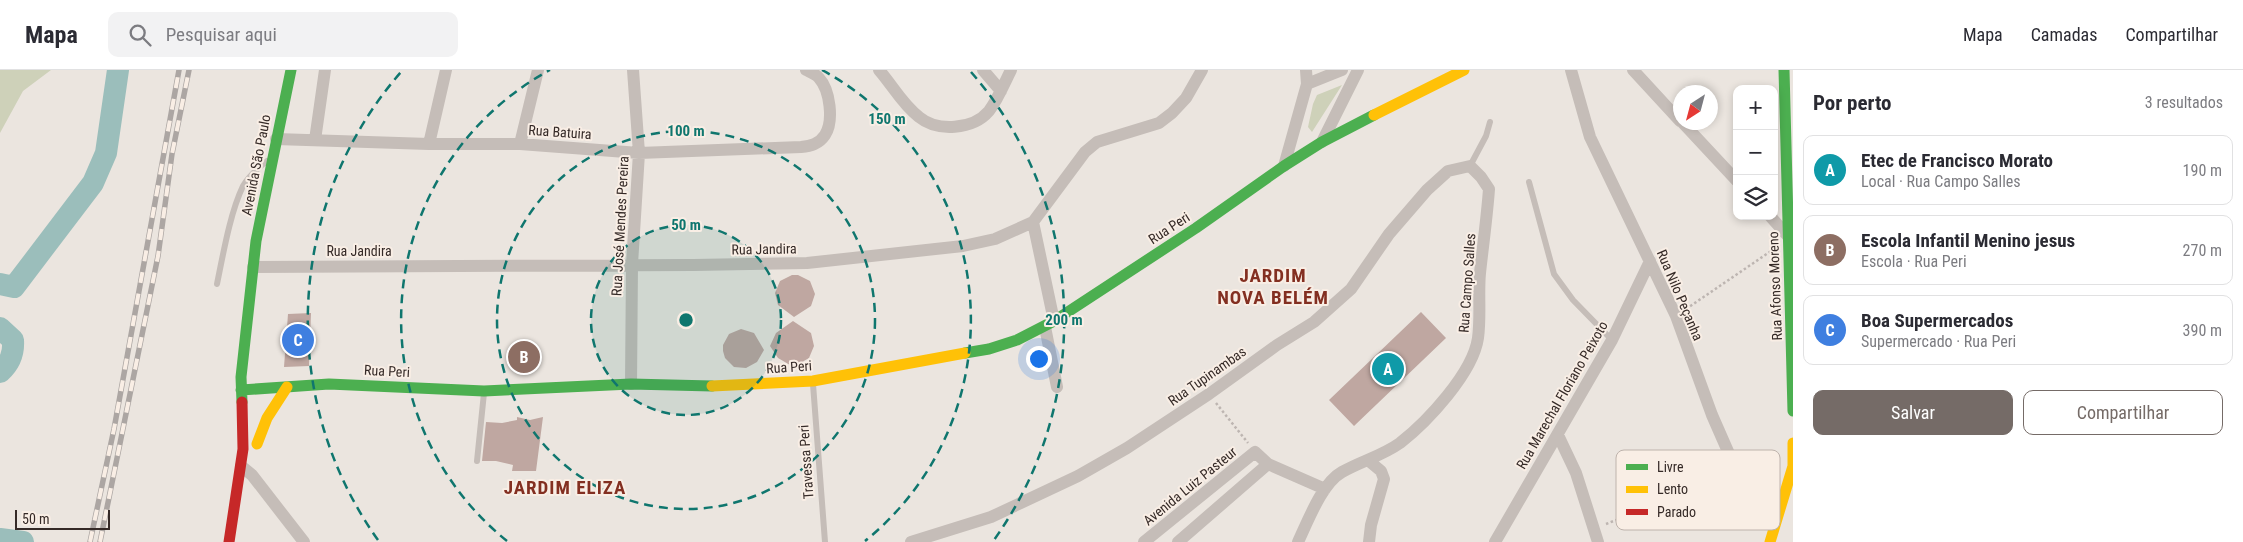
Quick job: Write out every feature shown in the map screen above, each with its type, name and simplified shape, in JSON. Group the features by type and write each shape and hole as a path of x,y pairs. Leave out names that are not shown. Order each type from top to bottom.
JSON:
{"street":[{"name":"Avenida São Paulo","path":"247,390 245,353 253,266 272,157 292,70"},
{"path":"315,140 325,70"},
{"path":"429,144 446,70"},
{"path":"520,144 538,70"},
{"name":"Rua José Mendes Pereira","path":"631,384 632,264 639,153 633,70"},
{"name":"Rua Batuira","path":"276,140 520,144 639,153 811,146 826,134 829,123 828,100 825,88 819,77 806,70"},
{"path":"879,70 903,102 930,126 953,127 980,118 988,111 1001,91 1011,70"},
{"path":"983,70 1001,91"},
{"name":"Rua Jandira","path":"253,266 632,264 693,266 806,263 963,246 995,239 1032,222 1085,152 1096,142 1159,123 1186,98 1202,70"},
{"path":"1284,166 1307,84 1306,70"},
{"path":"1307,84 1342,70"},
{"path":"1322,142 1358,70"},
{"path":"1284,166 1322,142 1464,70"},
{"name":"Rua Nilo Peçanha","path":"1571,70 1590,137 1676,316 1712,415 1727,450"},
{"path":"1633,70 1673,113"},
{"name":"Rua Afonso Moreno","path":"1784,70 1793,411"},
{"path":"1689,130 1733,177"},
{"name":"Rua Peri","path":"247,390 329,384 484,391 631,384 703,386 813,381 989,349 1017,340 1049,324 1196,228 1284,166"},
{"name":"Rua Tupinambas","path":"911,542 991,517 1070,480 1127,448 1210,394 1276,345 1314,322 1326,312 1352,289 1389,234 1427,190 1448,171 1470,166"},
{"name":"Rua Campo Salles","path":"1298,542 1325,489 1341,472 1369,461 1400,443 1447,397 1465,371 1478,339 1480,274 1489,189 1470,166"},
{"path":"1773,220 1788,238"},
{"path":"1032,222 1057,386"},
{"name":"Rua Marechal Floriano Peixoto","path":"1496,542 1612,340 1650,261"},
{"path":"233,524 252,475 257,444 267,418 287,387"},
{"path":"247,390 254,410 257,444"},
{"path":"229,542 241,466 247,390"},
{"path":"1558,435 1576,473 1598,542"},
{"path":"1780,507 1793,466 1793,443"},
{"path":"1255,452 1268,464 1325,489"},
{"name":"Avenida Luiz Pasteur","path":"1144,542 1255,452"},
{"path":"1369,461 1381,471 1384,478 1371,525 1369,542"},
{"path":"1178,542 1268,464"},
{"path":"241,466 252,475 304,542"}],"lane":[{"path":"1470,166 1486,136 1490,122"},
{"path":"217,284 226,238 243,186 253,173 272,157"},
{"path":"1529,182 1554,274 1573,300 1612,340"},
{"name":"Travessa Peri","path":"813,381 825,542"},
{"path":"477,461 484,391"}],"path":[{"path":"1676,316 1788,238"},
{"path":"1210,394 1255,452"},
{"path":"1594,528 1616,519"}],"green space":[{"path":"0,70 51,70 23,91 0,133"},
{"path":"1342,85 1312,132 1308,127 1317,95"}],"building":[{"path":"792,275 798,275 810,281 815,294 811,306 794,317 778,305 775,293 780,281"},
{"path":"1421,312 1446,338 1354,426 1329,400"},
{"path":"311,313 309,366 284,367 288,314"},
{"path":"793,321 811,333 814,346 809,358 797,365 790,365 778,358 770,346 776,333"},
{"path":"741,329 754,333 764,350 757,362 746,368 734,367 725,358 723,351 723,345 729,334"},
{"path":"517,417 530,420 543,417 536,471 512,471 513,465 496,461 482,461 486,422 502,423 517,420"}],"waterway":[{"path":"0,284 14,287 93,183 106,153 118,70"},
{"path":"0,328 13,340 11,358 0,372"},
{"path":"0,539 23,542"}],"railway":[{"path":"90,542 114,429 179,70"},
{"path":"100,542 158,256 172,154 189,70"}],"traffic: fast":[{"path":"242,402 241,377 256,241 291,70"},
{"path":"1784,70 1793,411"},
{"path":"965,353 989,349 1017,340 1054,321 1196,228 1284,166 1322,142 1374,115"},
{"path":"241,390 329,384 484,391 631,384 712,386"}],"traffic: slow":[{"path":"1374,115 1464,70"},
{"path":"712,386 813,381 965,353"},
{"path":"257,444 267,418 287,387"},
{"path":"1780,509 1793,466 1793,443"},
{"path":"1770,542 1774,530"}],"traffic: jam":[{"path":"229,542 243,449 242,402"}],"place":[{"name":"Boa Supermercados","path":"298,340"},
{"name":"Escola Infantil Menino jesus","path":"524,357"},
{"name":"Etec de Francisco Morato","path":"1388,369"}],"district":[{"name":"JARDIM NOVA BELÉM","path":"1273,286"},
{"name":"JARDIM ELIZA","path":"565,487"}]}
